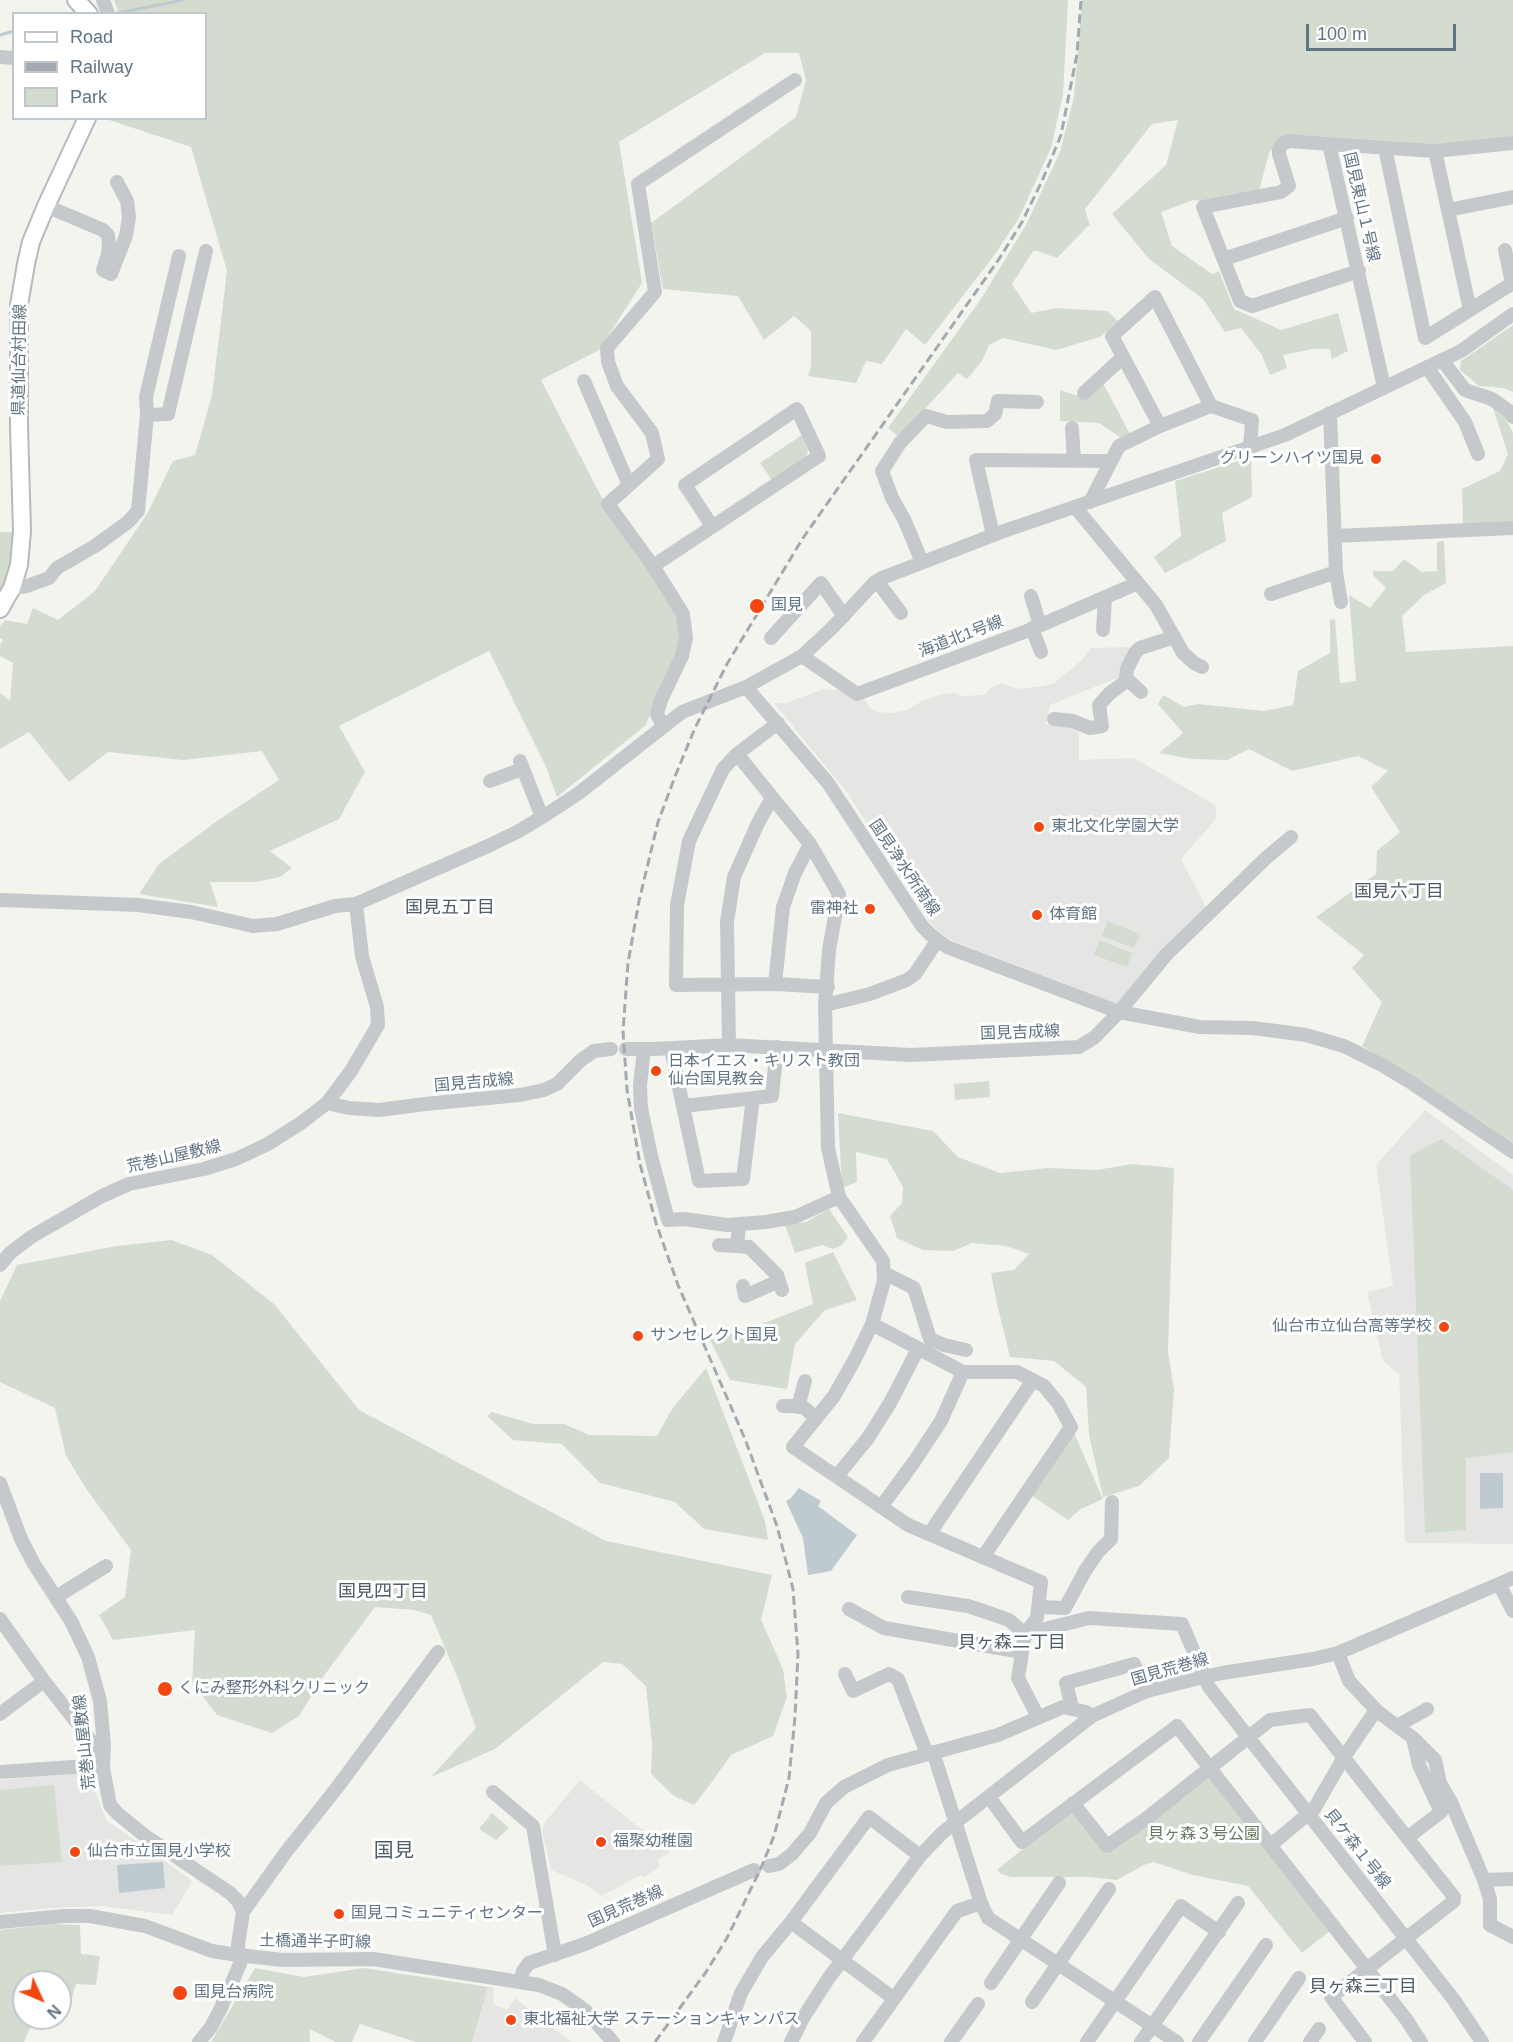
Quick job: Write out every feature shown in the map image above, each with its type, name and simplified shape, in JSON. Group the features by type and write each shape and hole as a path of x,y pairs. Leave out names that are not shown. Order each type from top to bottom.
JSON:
{"main road":[{"path":"76,0 87,12"},
{"name":"県道仙台村田線","path":"0,609 12,588 19,565 22,531 19,305 32,242 86,120"}],"street":[{"path":"663,726 657,714 661,700 682,656 686,638 683,614 653,566 608,504 658,459 652,433 617,386 608,362 607,348 655,292 638,184 795,80"},
{"path":"1329,144 1289,141 1282,144 1279,154 1289,186 1281,192 1203,207 1240,301 1252,306 1359,271"},
{"name":"国見東山１号線","path":"1384,387 1329,144 1435,152 1513,143"},
{"path":"1385,148 1425,338 1512,283 1505,250"},
{"path":"1435,152 1470,310"},
{"path":"46,206 103,230 108,235 108,254 103,270 111,274 126,236 129,217 127,201 117,182"},
{"path":"1448,210 1513,197"},
{"path":"1224,259 1347,218"},
{"path":"147,415 168,414 206,251"},
{"path":"12,588 27,586 49,578 57,568 95,546 128,522 138,511 147,415 146,397 179,256"},
{"path":"1160,426 1112,336 1155,297 1211,406"},
{"path":"0,900 138,905 191,912 253,926 277,924 335,906 356,904 519,831 579,793 682,712 746,687 802,656 877,581 993,535 1285,435 1461,351 1513,314"},
{"path":"1084,393 1124,357"},
{"path":"1442,360 1465,390 1492,399 1509,411 1513,417"},
{"path":"1427,367 1465,422 1478,454"},
{"path":"584,381 629,485"},
{"path":"922,562 882,471 900,443 926,416 947,423 987,422 995,414 998,401 1037,402"},
{"path":"1090,502 1119,446 1160,426 1211,406 1252,420 1250,448"},
{"path":"653,566 819,456 796,409 685,485 712,526"},
{"path":"1330,413 1336,573 1341,602"},
{"path":"1072,428 1074,461"},
{"path":"993,535 976,460 1110,461"},
{"path":"1074,507 1156,605 1184,653 1202,667"},
{"path":"1335,536 1513,528"},
{"path":"1271,594 1336,573"},
{"path":"877,581 901,614"},
{"path":"771,638 821,583 844,616"},
{"name":"海道北1号線","path":"802,656 857,694 1036,627 1138,583"},
{"path":"1031,596 1041,652"},
{"path":"1103,630 1105,599"},
{"path":"1141,692 1126,678 1127,669 1135,653 1140,648 1174,637"},
{"path":"1054,719 1073,721 1090,729 1102,726 1099,705 1110,693 1128,680"},
{"name":"国見浄水所南線","path":"746,687 828,783 922,926 937,941 956,951 1119,1012"},
{"path":"778,723 737,754 723,769 689,841 677,905 676,985 775,984 828,987"},
{"path":"737,754 810,844 838,894 829,950 825,1005 828,1148 839,1197 883,1261 884,1273 884,1281 872,1324 855,1359 839,1387 793,1447 908,1525 1041,1582 1040,1607 1037,1618 1025,1634 1018,1678 1038,1717"},
{"path":"490,781 521,765 542,817"},
{"path":"729,1045 727,922 734,877 772,798"},
{"name":"国見吉成線","path":"626,1049 729,1045 911,1055 1079,1047 1095,1036 1119,1012 1166,956 1266,858 1291,837"},
{"path":"775,984 783,907 795,873 810,844"},
{"name":"荒巻山屋敷線","path":"0,1265 10,1253 31,1237 102,1196 129,1184 204,1169 236,1159 268,1144 327,1103 351,1071 378,1025 377,1007 362,957 356,904"},
{"path":"825,1005 870,994 907,980 915,974 937,941"},
{"path":"1119,1012 1200,1027 1253,1028 1306,1035 1344,1047 1382,1065 1410,1082 1513,1152"},
{"path":"683,1106 772,1096 777,1047"},
{"path":"671,1048 699,1181 743,1179 753,1098"},
{"name":"国見吉成線","path":"327,1103 349,1108 379,1110 520,1095 544,1090 557,1084 581,1060 594,1051 610,1049"},
{"path":"644,1049 640,1085 642,1108 651,1155 668,1220 684,1219 739,1225 795,1217 839,1197"},
{"path":"737,1246 739,1225"},
{"path":"719,1245 749,1247 777,1275 780,1286 745,1296"},
{"path":"884,1273 914,1288 930,1339 966,1350"},
{"path":"872,1324 963,1372 1017,1372 1033,1380 1044,1386 1058,1403 1071,1427 983,1557"},
{"path":"837,1476 868,1438 890,1403 918,1349"},
{"path":"881,1507 941,1422 963,1372"},
{"path":"930,1533 1033,1380"},
{"path":"798,1407 805,1381"},
{"path":"783,1406 802,1406 816,1418"},
{"name":"荒巻山屋敷線","path":"0,1483 21,1539 34,1564 71,1621 88,1657 100,1701 104,1745 103,1762 110,1805 117,1814 144,1835 230,1893 238,1901 243,1912"},
{"path":"1040,1607 1065,1608 1085,1570 1111,1539 1112,1502"},
{"path":"56,1598 106,1566"},
{"name":"国見荒巻線","path":"791,2042 809,2008 842,1960 920,1856 955,1822 1092,1716 1147,1691 1204,1677 1338,1653 1513,1578"},
{"path":"1499,1584 1513,1611"},
{"path":"908,1598 968,1606 1009,1620 1025,1634"},
{"path":"849,1609 884,1628 1022,1652"},
{"name":"貝ケ森１号線","path":"1025,1634 1089,1618 1182,1624 1209,1687 1454,2000 1482,2042"},
{"path":"0,1619 103,1762 87,1766 0,1772"},
{"path":"199,2042 211,2027 220,2010 240,1964 238,1955 243,1912 438,1652"},
{"path":"1338,1653 1349,1681 1376,1710 1413,1738 1435,1760 1440,1783 1451,1802 1484,1880 1490,1899 1490,1925 1513,1937"},
{"path":"1072,1707 1066,1683 1134,1664 1147,1691"},
{"path":"845,1674 854,1691 889,1674 898,1679 930,1753 988,1918 1177,2042"},
{"path":"3,1706 44,1681"},
{"path":"770,1866 779,1864 792,1854 810,1833 826,1803 844,1787 888,1765 998,1735 1063,1707 1072,1707 1092,1716"},
{"path":"1397,1726 1427,1709"},
{"path":"1271,1845 1309,1814 1376,1710"},
{"path":"1073,1803 1107,1846 1147,1818 1270,1720 1310,1715 1454,1897 1454,1901 1331,1997 1365,2042"},
{"path":"988,1797 1022,1842 1177,1726 1406,2019 1421,2042"},
{"path":"1407,1838 1440,1812 1419,1765 1413,1738"},
{"path":"494,1792 533,1826 555,1955"},
{"path":"724,2042 746,1984 762,1957 869,1817 920,1856"},
{"name":"国見荒巻線","path":"520,1981 529,1963 585,1944 754,1870"},
{"path":"1484,1880 1513,1879"},
{"path":"992,1983 1059,1883"},
{"path":"1032,2002 1109,1889"},
{"path":"863,2042 957,1911 981,1902"},
{"path":"1141,2042 1238,1903"},
{"path":"1087,2042 1182,1906 1218,1932"},
{"name":"土橋通半子町線","path":"0,1922 90,1916 145,1926 212,1951 238,1955 283,1960 372,1959 520,1981 547,1987 562,1994 586,2011 613,2042"},
{"path":"791,1922 893,1998"},
{"path":"1199,2042 1266,1945"},
{"path":"1255,2042 1299,1978"},
{"path":"951,2042 978,2004"},
{"path":"1311,2042 1319,2029"}],"shaded area":[{"name":"東北文化学園大学","path":"1129,647 1133,653 1122,676 1050,705 1046,724 1074,727 1079,731 1079,760 1134,758 1215,805 1217,818 1181,859 1206,907 1119,1005 953,941 938,931 929,921 848,794 774,703 786,703 823,689 845,691 853,701 862,696 877,712 892,713 908,710 922,701 939,695 953,693 964,696 984,695 991,688 1002,683 1016,689 1044,686 1054,683 1083,659 1090,648"},
{"name":"仙台市立仙台高等学校","path":"1425,1110 1513,1175 1513,1544 1405,1543 1399,1374 1383,1361 1367,1292 1393,1286 1376,1165"},
{"path":"1480,1473 1503,1473 1503,1508 1480,1509"},
{"path":"799,1488 821,1501 818,1506 857,1535 831,1571 808,1575 803,1538 786,1501"},
{"name":"仙台市立国見小学校","path":"81,1773 92,1783 106,1820 192,1882 172,1915 103,1906 0,1913 0,1780"},
{"name":"福聚幼稚園","path":"580,1780 670,1852 658,1860 660,1867 601,1896 587,1885 551,1870 542,1831 545,1822"},
{"path":"163,1862 165,1888 119,1893 117,1865"},
{"name":"東北福祉大学 ステーションキャンパス","path":"488,1987 494,1988 493,2004 507,2010 515,1998 571,2042 472,2042"}],"green space":[{"path":"114,0 1068,0 1063,95 1051,148 1019,218 993,257 925,345 906,329 882,364 866,361 856,383 808,376 811,366 811,331 794,316 764,340 738,296 663,289 651,223 796,117 806,80 799,53 765,53 619,142 642,283 599,350 541,380 603,500 679,617 681,638 676,658 660,689 646,725 557,797 546,767 489,651 339,726 365,772 339,819 270,851 292,868 280,877 256,882 210,882 218,907 139,894 159,864 217,821 279,780 262,751 183,760 108,752 69,782 29,732 0,749 0,693 10,701 13,663 0,656 0,645 3,640 0,638 0,626 5,620 27,624 33,608 58,620 95,591 147,514 173,461 195,455 212,395 227,271 191,147 109,120 207,120 207,12 119,12"},
{"path":"1082,0 1513,0 1513,138 1433,144 1286,134 1269,153 1259,191 1208,202 1193,200 1161,212 1172,246 1212,274 1219,271 1234,309 1281,330 1338,313 1348,351 1332,359 1330,349 1313,349 1283,355 1287,368 1270,375 1262,355 1241,328 1225,332 1203,299 1149,259 1112,214 1166,165 1178,120 1152,124 1085,209 1090,226 1057,258 1034,250 1012,284 1031,313 1056,308 1107,311 1118,321 1100,337 1056,350 1003,338 989,345 982,361 967,379 958,373 899,437 888,428 981,299 1026,225 1060,152 1074,97"},
{"path":"1513,325 1513,392 1503,388 1479,386 1460,370 1461,361"},
{"path":"1103,383 1131,436 1123,439 1099,423 1060,421 1060,390 1087,399"},
{"path":"1493,408 1504,416 1513,433 1513,524 1463,525 1462,489 1500,471 1508,454"},
{"path":"802,435 808,450 806,458 772,480 760,463"},
{"path":"1251,457 1252,497 1222,513 1226,541 1165,573 1154,557 1181,536 1175,481"},
{"path":"0,532 13,532 13,555 7,584 0,595"},
{"path":"1444,541 1446,583 1424,595 1402,616 1406,652 1513,646 1513,1146 1416,1079 1362,1046 1382,1002 1352,968 1364,955 1316,917 1376,874 1377,851 1400,832 1371,787 1388,771 1358,756 1292,771 1249,749 1227,760 1192,759 1159,753 1183,733 1158,704 1163,695 1184,707 1198,704 1264,711 1293,705 1298,671 1330,653 1330,620 1335,619 1340,683 1356,681 1349,595 1370,608 1386,588 1373,575 1373,571 1393,571 1404,559 1422,572 1437,571 1437,542"},
{"path":"1107,921 1140,934 1134,948 1102,936"},
{"path":"1099,940 1132,953 1127,967 1094,955"},
{"path":"989,1081 990,1097 955,1100 954,1084"},
{"path":"838,1113 933,1131 958,1157 1000,1173 1048,1168 1096,1170 1133,1164 1174,1168 1168,1351 1174,1390 1169,1458 1139,1486 1103,1497 1089,1435 1086,1387 1054,1361 1010,1357 991,1273 1014,1270 1029,1254 1006,1246 972,1243 953,1251 923,1250 897,1238 890,1216 902,1203 903,1187 887,1159 856,1152 857,1182 842,1188"},
{"name":"仙台市立仙台高等学校","path":"1441,1139 1513,1190 1513,1452 1466,1458 1466,1530 1425,1533 1410,1156"},
{"path":"829,1209 848,1237 842,1245 833,1249 822,1245 795,1253 785,1225 806,1222"},
{"path":"171,1240 212,1255 274,1304 359,1410 606,1541 772,1575 761,1620 783,1669 787,1697 773,1736 731,1755 694,1805 674,1796 651,1774 652,1744 646,1686 622,1664 603,1662 495,1749 431,1777 476,1728 431,1615 414,1610 375,1607 323,1677 299,1716 272,1733 217,1715 192,1682 195,1630 113,1640 99,1615 125,1597 131,1550 87,1490 66,1456 55,1408 0,1382 0,1301 17,1265 117,1246"},
{"path":"833,1252 857,1300 825,1310 795,1344 787,1389 730,1380 710,1340 749,1329 813,1304 805,1263"},
{"path":"706,1368 765,1521 768,1540 704,1529 675,1502 600,1483 562,1444 513,1440 487,1416 492,1412 533,1424 564,1424 589,1435 657,1436 672,1409"},
{"path":"1074,1433 1103,1499 1081,1509 1068,1520 1031,1495"},
{"name":"貝ヶ森３号公園","path":"1206,1778 1214,1779 1331,1930 1302,1953 1248,1886 1193,1875 1153,1862 1117,1880 1089,1877 1011,1877 997,1870 1067,1813 1075,1814 1107,1854"},
{"path":"54,1785 62,1862 0,1866 0,1790"},
{"path":"492,1813 509,1828 496,1840 479,1829"},
{"path":"55,1924 80,1925 81,1954 100,1956 96,1985 76,1984 72,1997 72,1970 12,1970 12,2030 29,2030 24,2042 0,2042 0,1930"},
{"path":"255,1968 304,1977 364,1968 488,1987 472,2042 416,2042 360,2024 352,2042 335,2042 310,2029 310,2042 211,2042"}],"waterway":[{"path":"123,12 183,0"},
{"path":"0,35 12,32"}],"railway":[{"path":"655,2042 706,1972 727,1938 774,1836 789,1778 798,1654 793,1589 777,1526 745,1439 678,1285 656,1223 640,1164 627,1090 623,1031 628,963 639,901 658,822 695,728 727,664 803,538 999,259 1022,222 1061,135 1077,54 1081,0"}],"place":[{"name":"グリーンハイツ国見","path":"1376,459"},
{"name":"国見","path":"757,606"},
{"name":"東北文化学園大学","path":"1039,827"},
{"name":"雷神社","path":"870,909"},
{"name":"体育館","path":"1037,915"},
{"name":"日本イエス・キリスト教団 仙台国見教会","path":"656,1071"},
{"name":"仙台市立仙台高等学校","path":"1444,1327"},
{"name":"サンセレクト国見","path":"638,1336"},
{"name":"くにみ整形外科クリニック","path":"165,1689"},
{"name":"福聚幼稚園","path":"601,1842"},
{"name":"仙台市立国見小学校","path":"75,1852"},
{"name":"国見コミュニティセンター","path":"339,1914"},
{"name":"国見台病院","path":"180,1993"},
{"name":"東北福祉大学 ステーションキャンパス","path":"511,2020"}],"district":[{"name":"国見六丁目","path":"1399,892"},
{"name":"国見五丁目","path":"450,908"},
{"name":"国見四丁目","path":"383,1592"},
{"name":"貝ヶ森二丁目","path":"1012,1643"},
{"name":"国見","path":"394,1851"},
{"name":"貝ヶ森三丁目","path":"1363,1987"}]}
